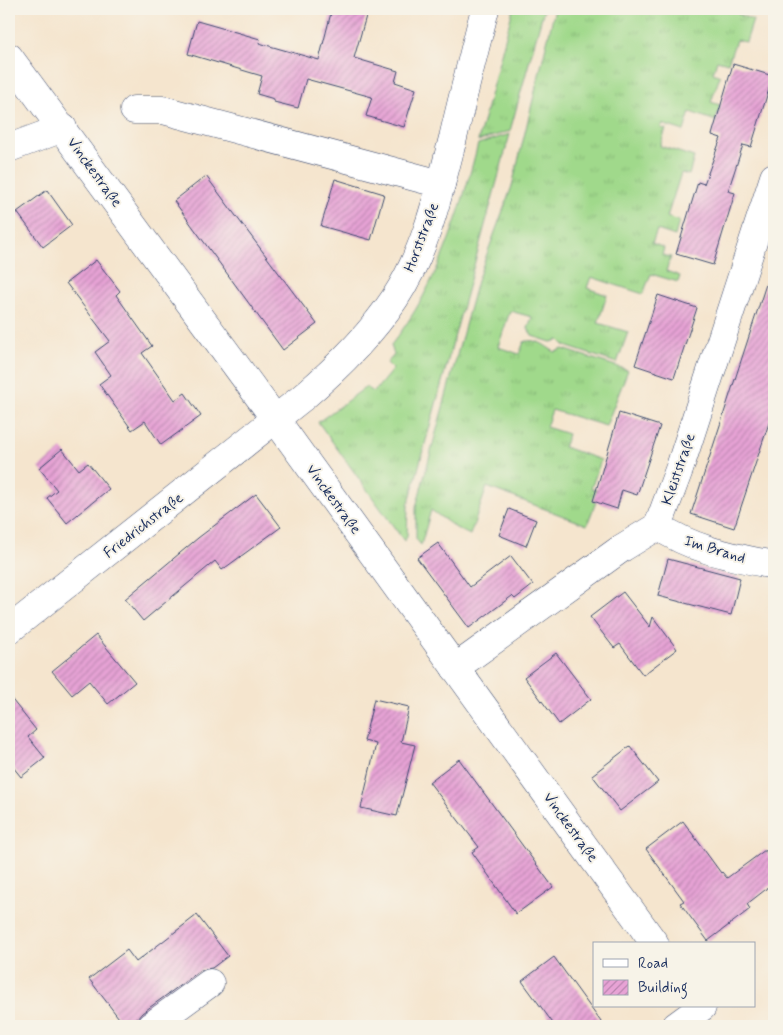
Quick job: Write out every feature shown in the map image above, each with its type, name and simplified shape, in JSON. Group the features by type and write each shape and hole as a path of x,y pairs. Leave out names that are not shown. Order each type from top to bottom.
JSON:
{"street":[{"name":"Horststraße","path":"276,420 331,373 395,298 422,243 441,184 485,9"},
{"name":"Vinckestraße","path":"9,57 276,420 654,942"},
{"path":"134,110 163,110 441,184"},
{"path":"9,148 63,128"},
{"name":"Kleiststraße","path":"658,526 680,466 774,177"},
{"name":"Friedrichstraße","path":"9,630 276,420"},
{"path":"455,668 614,554 658,526"},
{"name":"Im Brand","path":"658,526 692,545 774,565"},
{"path":"151,1026 210,983"},
{"path":"676,1026 706,1013"}],"green space":[{"path":"513,9 544,9 510,131 478,141"},
{"path":"555,9 739,9 738,14 753,20 746,42 736,40 728,63 717,60 713,73 720,76 711,102 720,105 716,121 690,112 684,131 662,124 661,128 666,129 660,146 694,157 689,175 681,173 667,217 679,221 675,236 657,230 652,243 664,248 662,255 671,257 666,271 680,276 678,282 651,274 643,294 591,277 587,288 607,295 598,323 628,332 617,363 565,346 559,340 551,342 532,336 528,328 532,317 510,311 498,347 519,354 524,342 533,341 541,343 555,352 563,349 628,370 606,426 552,410 546,427 568,434 564,447 601,460 591,489 597,490 596,502 587,525 487,487 470,535 456,528 431,510 421,545 416,539 416,507 477,281 512,186"},
{"path":"510,134 408,506 407,537 404,541 318,422 366,387 374,392 393,369 387,363 394,355 391,345 422,299 445,249 455,224 478,144"}],"building":[{"path":"332,9 368,9 354,58 398,71 395,82 416,89 404,127 366,116 372,97 306,79 298,108 274,102 274,99 257,94 262,76 188,54 197,21 260,39 259,43 319,60"},
{"path":"733,64 773,76 751,147 743,145 728,191 735,193 713,265 676,254 698,182 704,184 721,138 712,135"},
{"path":"206,176 317,324 283,350 174,201"},
{"path":"335,179 384,194 371,240 321,226"},
{"path":"47,190 72,225 43,247 17,212"},
{"path":"96,260 120,291 116,295 152,346 142,353 175,400 185,393 201,416 161,445 145,421 132,430 99,384 111,375 95,352 110,341 66,283"},
{"path":"770,272 774,273 774,408 734,528 691,514"},
{"path":"658,295 697,308 674,378 635,365"},
{"path":"619,413 660,426 637,495 622,490 617,509 593,501"},
{"path":"62,449 79,470 88,463 109,489 67,523 47,498 57,490 39,468"},
{"path":"256,494 281,527 222,570 215,561 143,621 125,599 198,538"},
{"path":"509,509 536,520 526,546 499,535"},
{"path":"438,543 470,587 511,556 533,585 515,599 512,596 469,628 417,558"},
{"path":"668,559 740,578 731,615 658,596"},
{"path":"623,592 650,627 653,617 677,649 643,675 620,644 614,648 590,617"},
{"path":"96,635 135,682 108,704 89,681 72,695 52,671"},
{"path":"556,653 591,699 559,724 524,677"},
{"path":"9,696 36,730 28,737 45,758 21,777 9,762"},
{"path":"374,699 409,707 401,742 415,745 397,816 361,808 376,744 364,741"},
{"path":"630,746 658,782 620,811 592,775"},
{"path":"459,759 553,887 516,914 472,852 479,847 429,782"},
{"path":"683,821 721,873 727,878 765,850 774,862 774,883 747,904 750,909 708,941 680,903 684,901 646,849"},
{"path":"197,915 228,956 212,968 201,970 142,1013 137,1019 136,1026 125,1026 89,979 127,950 136,962"},
{"path":"554,957 604,1026 555,1026 522,981"}]}
